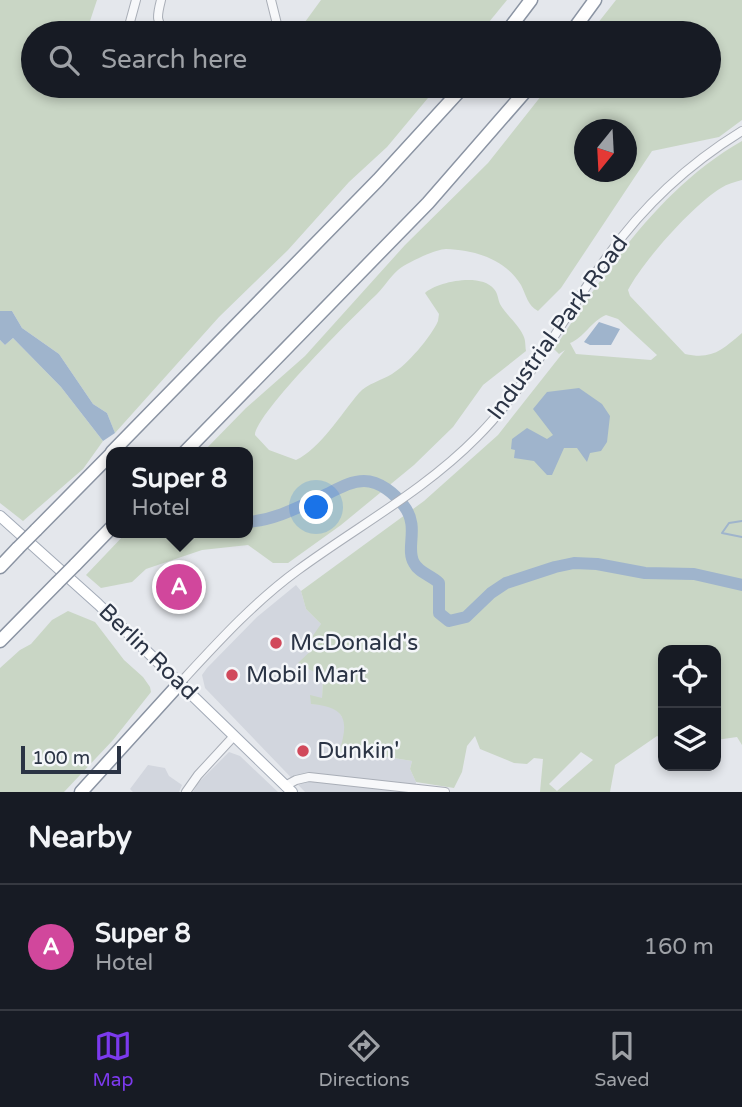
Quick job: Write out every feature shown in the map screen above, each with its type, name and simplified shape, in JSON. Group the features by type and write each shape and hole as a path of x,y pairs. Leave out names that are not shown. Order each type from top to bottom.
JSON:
{"highway":[{"path":"515,21 531,0"},
{"path":"580,21 595,0"},
{"path":"117,447 386,173 453,98"},
{"path":"190,447 428,204 520,98"},
{"path":"0,564 16,551 106,458"},
{"path":"0,641 106,533"},
{"path":"0,647 19,621"},
{"path":"81,792 180,684"}],"main road":[{"name":"Berlin Road","path":"0,516 80,587 288,789"}],"street":[{"path":"130,21 136,0"},
{"path":"157,21 161,0"},
{"path":"271,0 276,21"},
{"name":"Industrial Park Road","path":"180,684 235,624 277,586 462,452 516,391 608,255 639,217 691,167 742,131"},
{"path":"186,792 234,736"},
{"path":"288,789 296,780 309,777 445,792"}],"shaded area":[{"path":"296,585 301,591 306,609 321,624 318,644 323,677 322,698 311,704 328,705 338,711 346,723 340,751 372,750 375,755 412,761 410,769 416,782 415,792 305,792 205,688 202,675 207,668 257,617"},
{"path":"229,752 240,756 278,792 193,792 197,784"},
{"path":"148,765 165,768 169,776 182,785 179,792 133,792 130,789"}],"green space":[{"path":"0,0 97,0 90,21 21,21 21,98 428,98 387,147 349,182 288,250 219,317 115,433 107,413 93,404 59,354 22,328 12,311 0,311"},
{"path":"321,0 507,0 490,21 306,21"},
{"path":"616,0 742,0 742,120 719,137 652,151 637,174 637,119 574,119 574,182 631,182 561,288 538,311 514,276 498,262 478,254 446,249 414,260 395,273 288,386 260,423 255,435 269,450 296,460 305,455 322,440 362,390 405,364 435,328 439,314 425,293 439,285 459,280 488,284 521,331 526,351 483,385 453,427 414,465 341,525 288,563 273,563 248,545 202,550 146,569 132,582 101,588 86,575 121,538 253,538 253,447 208,447 246,408 305,356 405,245 488,163 539,98 721,98 721,21 599,21"},
{"path":"742,141 742,180 721,188 697,207 657,249 628,290 630,296 685,354 702,356 716,352 742,333 742,745 737,737 721,739 721,645 658,645 658,736 615,765 610,792 540,792 543,759 534,758 527,764 514,763 480,749 475,736 467,746 462,772 454,788 416,782 410,769 412,761 375,755 372,750 339,752 344,732 342,718 332,708 311,704 310,695 322,698 323,677 298,663 317,645 312,637 321,624 306,609 301,591 424,501 498,435 565,350 559,354 554,349 614,262 659,207 684,183","holes":["606,315 618,319 657,355 651,360 576,354 570,343 596,321","581,752 593,760 557,791 549,784"]},
{"path":"13,338 61,387 103,441 83,469 23,521 0,503 0,340 5,345"},
{"path":"68,611 95,622 124,660 143,677 151,692 113,740 64,792 0,792 0,668 31,644 52,620"}],"water":[{"path":"0,311 12,311 22,328 59,354 93,404 107,413 115,433 103,441 61,387 13,338 5,345 0,340"},
{"path":"599,322 620,329 611,345 590,345 584,342"},
{"path":"579,388 602,404 610,416 607,442 601,451 590,453 587,462 577,448 564,448 552,475 547,475 534,461 514,458 512,439 527,428 547,439 553,435 533,409 547,392"}],"waterway":[{"path":"253,521 286,512 353,482 370,482 387,489 409,514 414,563 439,583 439,613 449,621 466,617 506,583 574,563 597,564 645,573 694,574 742,585"},
{"path":"742,521 729,523 722,533 742,537"}],"place":[{"name":"Super 8","path":"179,587"},
{"name":"McDonald's","path":"276,643"},
{"name":"Mobil Mart","path":"232,675"},
{"name":"Dunkin'","path":"303,751"}]}
